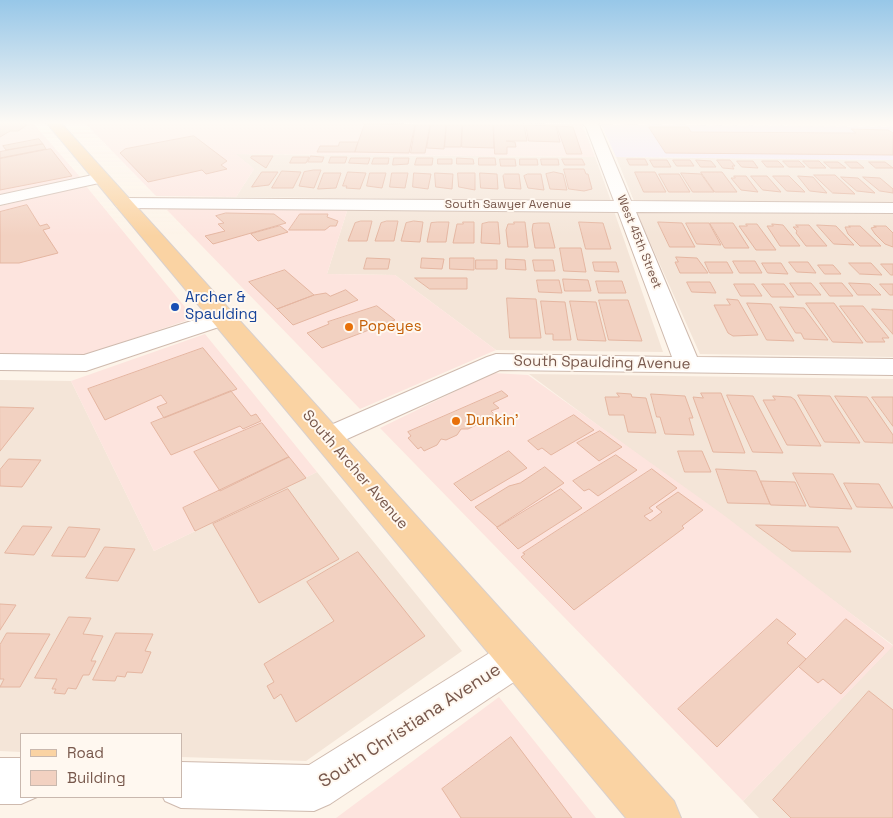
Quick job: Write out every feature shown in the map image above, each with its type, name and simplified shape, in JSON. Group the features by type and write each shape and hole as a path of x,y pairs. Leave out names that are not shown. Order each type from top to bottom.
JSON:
{"main road":[{"name":"South Archer Avenue","path":"86,160 657,818"}],"street":[{"name":"West 45th Street","path":"606,160 688,365"},
{"path":"0,200 102,178"},
{"name":"South Sawyer Avenue","path":"123,203 893,208"},
{"path":"0,362 86,363 223,318"},
{"name":"South Spaulding Avenue","path":"327,438 496,362 893,367"},
{"name":"South Christiana Avenue","path":"182,785 314,788 518,657"},
{"path":"0,781 20,781"}],"shaded area":[{"path":"0,160 65,160 81,178 0,195"},
{"path":"121,160 243,160 254,169 236,197 156,196"},
{"path":"243,160 596,160 611,201 236,197 254,169"},
{"path":"617,160 893,160 893,203 634,201"},
{"path":"86,186 194,318 85,355 0,354 0,206"},
{"path":"174,207 348,208 327,274 395,275 496,350 360,409 167,210"},
{"path":"348,208 614,211 663,352 496,350 395,275 327,274"},
{"path":"636,211 893,214 893,357 700,354"},
{"path":"205,334 317,472 154,551 71,381"},
{"path":"493,373 528,375 725,516 893,646 743,801 380,428"},
{"path":"529,374 893,379 893,645"},
{"path":"0,380 71,381 154,551 317,472 462,651 306,761 182,757 182,733 20,733 20,752 0,751"},
{"path":"893,645 893,818 759,818 743,801"},
{"path":"499,697 596,818 336,818"}],"building":[{"path":"0,160 60,160 72,176 0,190"},
{"path":"127,160 227,161 221,165 227,169 206,174 202,170 148,182"},
{"path":"254,160 271,160 266,168"},
{"path":"291,160 307,160 306,163 290,163"},
{"path":"309,160 323,160 322,162 308,162"},
{"path":"330,160 346,160 345,163 329,163"},
{"path":"350,160 369,160 368,164 349,163"},
{"path":"373,160 389,160 388,164 372,164"},
{"path":"394,160 409,160 408,164 393,165"},
{"path":"416,160 433,160 432,165 415,165"},
{"path":"438,160 452,160 452,164 438,164"},
{"path":"457,160 473,160 474,164 457,164"},
{"path":"479,160 495,160 496,165 479,165"},
{"path":"500,160 515,160 516,166 501,166"},
{"path":"520,160 537,160 538,165 520,165"},
{"path":"541,160 558,160 559,165 542,165"},
{"path":"563,160 583,160 585,165 565,165"},
{"path":"628,160 646,160 648,165 630,165"},
{"path":"650,160 667,160 671,167 654,167"},
{"path":"673,160 690,160 694,166 677,166"},
{"path":"696,160 711,161 716,167 701,167"},
{"path":"717,160 730,160 735,166 732,166 734,169 723,168"},
{"path":"737,161 753,161 758,168 742,167"},
{"path":"762,161 778,161 784,167 767,167"},
{"path":"783,161 799,161 805,167 789,167"},
{"path":"803,161 819,161 826,168 810,168"},
{"path":"824,162 838,162 846,168 831,168"},
{"path":"845,162 857,162 864,168 851,168"},
{"path":"869,162 885,162 893,168 876,168"},
{"path":"564,169 584,169 586,174 588,174 592,189 584,191 569,189"},
{"path":"321,170 314,188 299,186 304,172"},
{"path":"282,171 301,172 293,188 272,188"},
{"path":"262,172 278,172 269,185 252,187"},
{"path":"348,172 366,173 360,189 343,186"},
{"path":"554,172 563,174 567,190 550,189 546,174"},
{"path":"635,172 655,172 666,192 644,192"},
{"path":"701,172 722,172 737,192 715,192"},
{"path":"324,173 341,173 336,188 318,189"},
{"path":"370,173 386,173 382,188 367,186"},
{"path":"392,173 408,173 405,188 390,187"},
{"path":"414,173 431,174 428,189 413,187"},
{"path":"435,173 453,174 452,189 436,187"},
{"path":"458,173 475,173 475,190 459,187"},
{"path":"480,173 497,174 498,189 481,188"},
{"path":"681,173 701,174 714,192 693,192"},
{"path":"505,174 519,174 521,189 505,188 503,176"},
{"path":"528,174 541,174 544,190 528,188 524,176"},
{"path":"659,174 679,174 690,192 669,192"},
{"path":"814,175 835,175 855,194 833,193"},
{"path":"734,176 746,176 758,192 741,190 731,178 735,178"},
{"path":"751,176 767,176 781,192 763,190"},
{"path":"773,176 789,176 805,192 787,191"},
{"path":"798,176 813,177 827,193 810,191"},
{"path":"841,177 858,178 875,193 857,191"},
{"path":"863,177 880,178 893,189 893,193 880,191"},
{"path":"27,205 40,226 47,224 50,228 43,230 58,253 19,263 0,263 0,212"},
{"path":"226,213 274,214 286,223 213,244 205,236 225,231 218,224 224,223 216,216"},
{"path":"300,214 328,214 327,217 338,221 336,226 330,226 325,230 289,230"},
{"path":"372,221 367,241 348,241 355,223"},
{"path":"398,221 394,241 375,241 381,223"},
{"path":"414,221 423,222 420,242 401,241 406,223"},
{"path":"449,222 446,242 427,242 431,223"},
{"path":"463,222 474,222 474,243 453,243 457,224 463,224"},
{"path":"498,222 500,244 481,243 482,224"},
{"path":"514,222 525,222 528,247 508,247 506,230 508,224 514,224"},
{"path":"579,222 603,223 611,249 586,249"},
{"path":"658,222 682,223 695,247 670,247"},
{"path":"549,223 555,248 535,248 532,230 533,224"},
{"path":"686,223 709,223 721,245 697,244"},
{"path":"710,223 733,223 749,248 725,248"},
{"path":"746,224 757,224 776,250 756,250 739,226 747,226"},
{"path":"772,224 783,225 800,246 780,246 767,226 773,226"},
{"path":"796,225 809,225 827,246 806,246 793,227 798,227"},
{"path":"817,225 836,226 854,245 834,244"},
{"path":"280,226 288,232 258,241 251,234"},
{"path":"860,226 881,246 860,246 848,234 845,227"},
{"path":"874,226 886,226 893,233 893,247 885,244 875,234 871,228 876,227"},
{"path":"560,248 581,248 586,272 564,271"},
{"path":"676,257 697,258 708,273 680,273 675,262 678,262"},
{"path":"367,258 390,259 388,269 364,269"},
{"path":"422,258 444,259 442,269 421,268"},
{"path":"450,258 474,258 474,270 450,269"},
{"path":"506,259 525,260 526,270 506,269"},
{"path":"476,260 497,260 497,269 476,269"},
{"path":"533,260 553,260 555,271 535,271"},
{"path":"733,261 755,261 762,273 740,273"},
{"path":"593,262 616,262 619,272 595,271"},
{"path":"705,262 727,262 733,273 710,273"},
{"path":"789,262 808,262 816,273 797,272"},
{"path":"762,263 781,263 788,274 768,273"},
{"path":"849,263 871,263 882,275 860,274"},
{"path":"881,264 893,264 893,275 891,275"},
{"path":"818,265 833,265 841,274 825,274"},
{"path":"285,270 314,295 277,309 249,282"},
{"path":"415,278 467,278 467,289 430,289"},
{"path":"563,279 588,280 591,291 565,291"},
{"path":"537,280 559,280 562,293 539,292"},
{"path":"596,281 622,281 626,293 599,293"},
{"path":"687,282 710,282 716,293 692,292"},
{"path":"790,283 811,283 821,295 798,295"},
{"path":"820,283 842,283 853,296 830,296"},
{"path":"849,283 870,284 881,295 858,295"},
{"path":"734,284 754,284 762,296 741,296"},
{"path":"762,284 784,284 794,297 772,297"},
{"path":"880,284 893,284 893,295 890,295"},
{"path":"346,290 358,300 293,325 277,309 314,295 326,293 330,296"},
{"path":"507,298 536,299 541,338 510,338"},
{"path":"727,299 738,300 758,335 733,336 728,333 714,305 730,305"},
{"path":"599,300 628,300 642,341 609,340"},
{"path":"541,301 565,302 571,340 553,340 553,334 546,334"},
{"path":"570,301 596,302 606,341 578,340"},
{"path":"747,303 771,304 794,341 767,340"},
{"path":"806,303 834,303 863,343 833,342"},
{"name":"Popeyes","path":"377,306 395,320 322,348 307,333 329,324 328,322"},
{"path":"840,306 863,306 889,338 882,338 885,342 867,342"},
{"path":"780,307 804,308 828,340 804,339 801,333 796,333"},
{"path":"872,309 893,310 893,334"},
{"path":"203,348 237,389 164,418 157,407 167,403 161,395 105,420 88,389"},
{"path":"231,391 251,416 256,414 261,421 243,429 240,426 171,455 151,423"},
{"name":"Dunkin'","path":"502,391 508,396 493,403 499,408 491,411 495,415 481,418 478,424 468,429 461,429 457,435 446,440 441,439 437,445 424,451 421,447 418,449 408,438 411,436 408,432"},
{"path":"617,393 646,398 656,433 628,432 624,415 609,415 605,397 619,397"},
{"path":"701,393 721,393 745,453 713,452 693,397 703,398"},
{"path":"651,394 685,396 693,418 689,418 694,435 665,434 660,417 657,417"},
{"path":"727,395 753,396 783,453 753,452"},
{"path":"798,395 830,396 860,443 825,442"},
{"path":"773,396 791,397 795,400 821,446 787,445 763,400 775,400"},
{"path":"835,396 867,397 893,435 893,443 865,442"},
{"path":"872,397 893,397 893,426"},
{"path":"0,407 34,408 0,451"},
{"path":"574,415 594,430 551,455 542,448 538,450 528,441"},
{"path":"262,423 289,457 220,491 194,452"},
{"path":"600,431 622,447 599,461 577,443"},
{"path":"509,451 527,468 471,501 454,484"},
{"path":"678,451 702,451 711,472 685,472"},
{"path":"616,455 637,470 598,496 589,489 584,491 573,481"},
{"path":"289,457 306,478 195,531 183,508"},
{"path":"9,459 41,460 22,487 0,486 0,470"},
{"path":"545,467 564,483 497,527 475,507 509,486 520,483"},
{"path":"652,469 677,488 649,508 653,511 644,516 650,521 662,512 656,507 678,492 703,510 682,526 684,528 574,610 521,557 525,554 523,553"},
{"path":"716,469 756,471 770,504 728,503"},
{"path":"793,473 833,474 852,509 810,507"},
{"path":"761,481 795,482 806,506 771,505"},
{"path":"844,483 879,484 893,508 857,507"},
{"path":"288,489 339,559 259,603 213,524"},
{"path":"561,489 582,508 518,549 497,528"},
{"path":"756,525 838,527 851,552 792,551"},
{"path":"23,526 52,527 34,555 5,553"},
{"path":"69,527 100,529 85,557 52,556"},
{"path":"105,547 135,549 118,581 86,578"},
{"path":"358,552 425,636 296,722 281,694 274,699 267,686 274,682 264,664 334,621 307,582"},
{"path":"0,604 16,605 0,630"},
{"path":"69,617 91,618 83,634 103,636 91,661 96,661 89,675 83,675 76,689 68,688 65,694 54,693 56,689 52,689 57,679 35,678"},
{"path":"777,619 796,634 787,643 806,659 717,747 678,709"},
{"path":"846,619 884,648 841,694 823,679 818,683 799,667"},
{"path":"7,633 50,634 20,687 0,687 4,679 0,679 0,645"},
{"path":"116,633 153,634 145,651 151,652 142,673 127,672 125,677 117,676 115,681 93,680"},
{"path":"869,691 893,710 893,818 791,818 773,800"},
{"path":"511,737 572,818 461,818 442,789"}],"place":[{"name":"Archer & Spaulding","path":"175,307"},
{"name":"Popeyes","path":"349,327"},
{"name":"Dunkin'","path":"456,421"}]}
